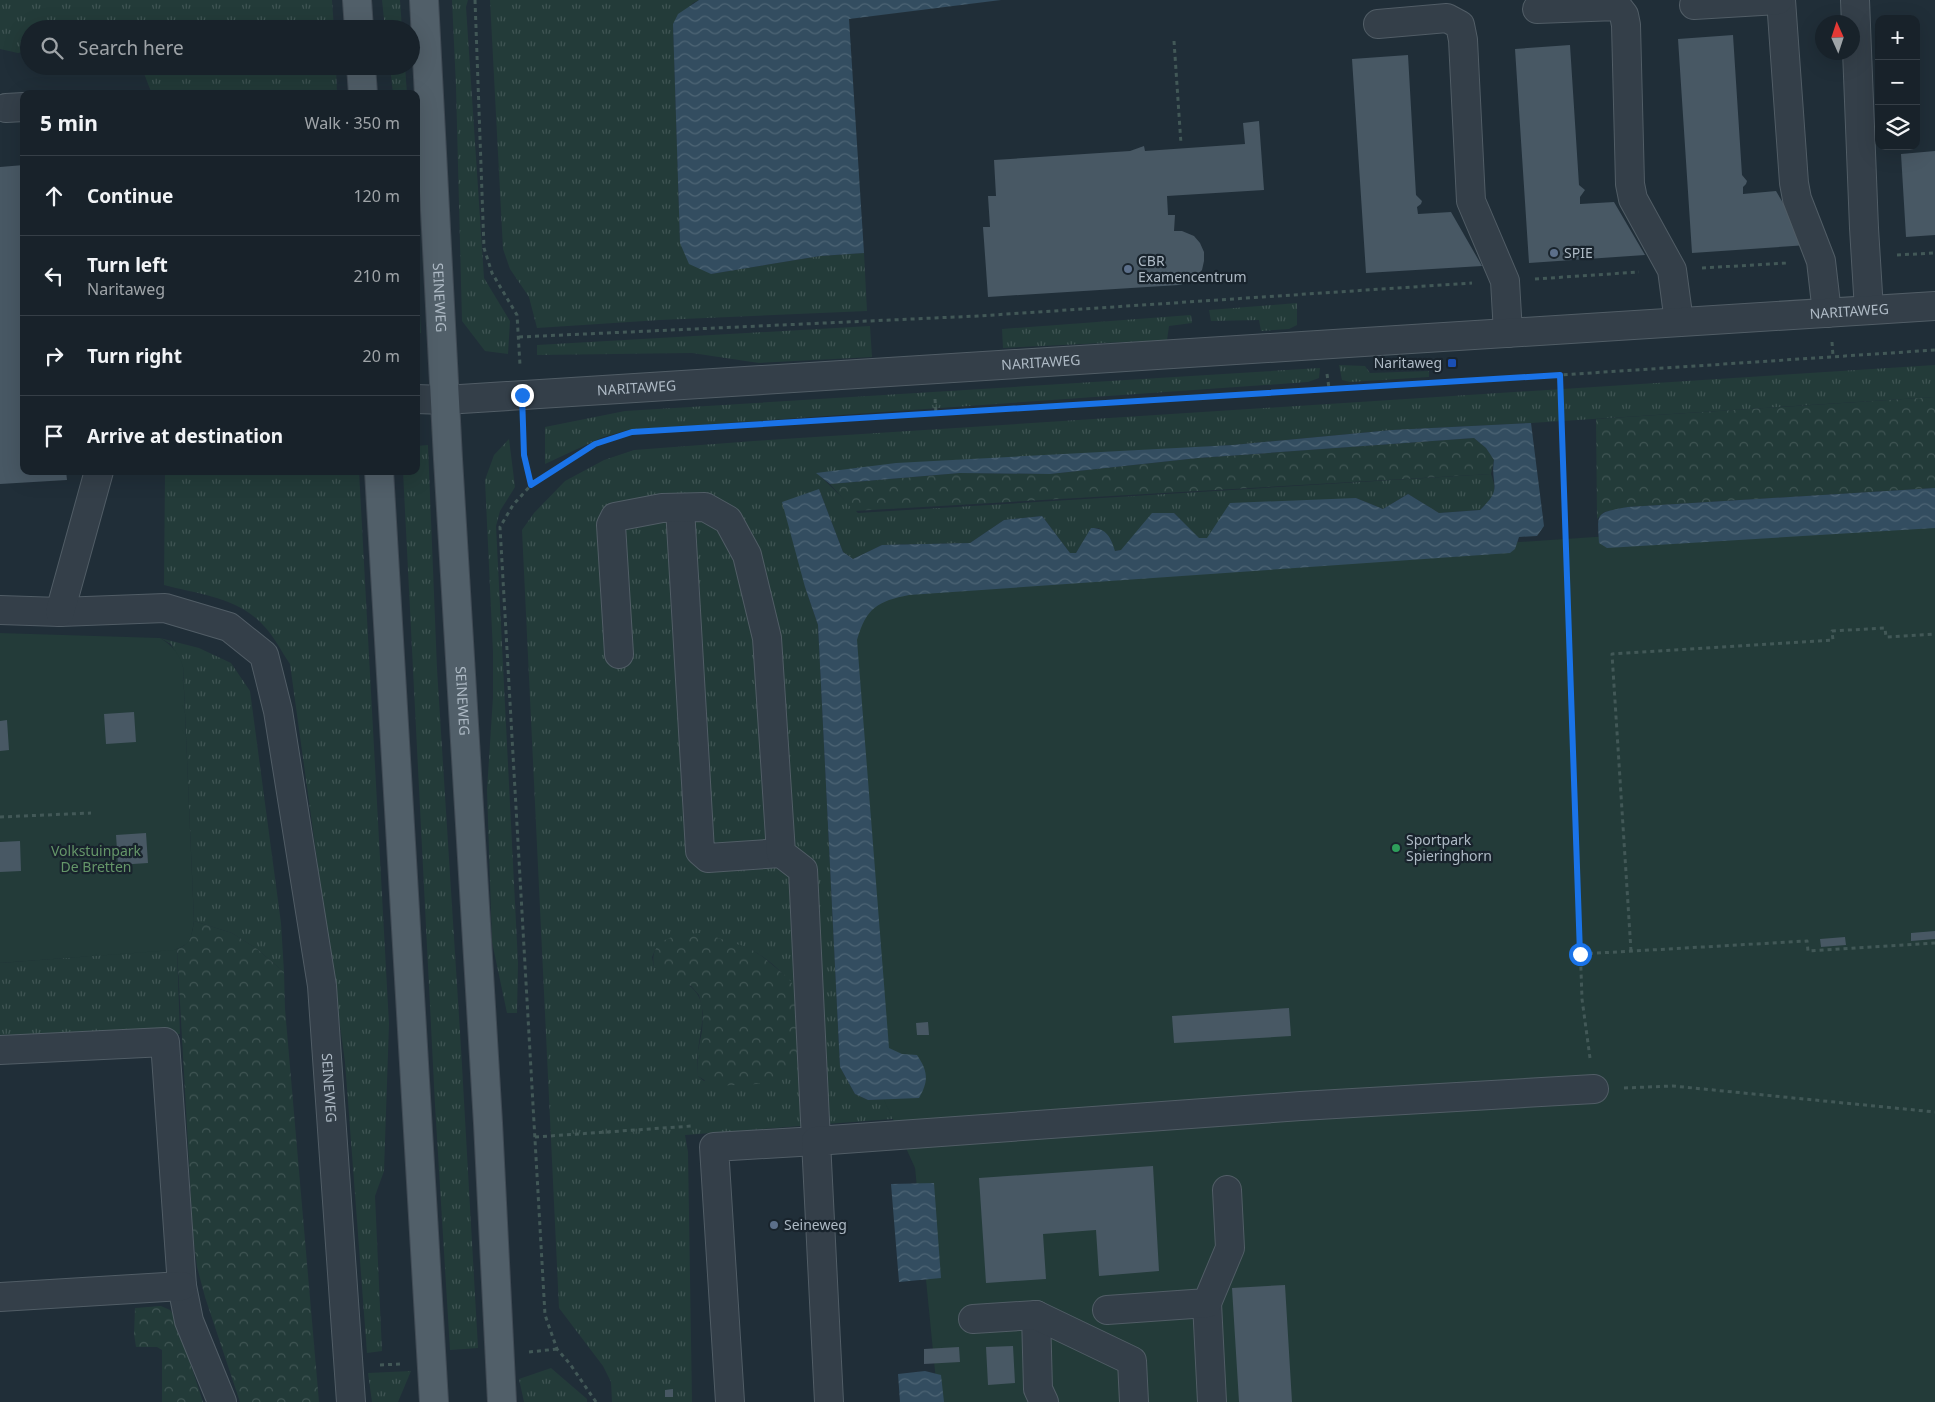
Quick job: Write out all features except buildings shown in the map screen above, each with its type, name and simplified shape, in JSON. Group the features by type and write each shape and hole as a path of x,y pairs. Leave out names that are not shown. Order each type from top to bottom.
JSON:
{"main road":[{"path":"357,0 358,20"},
{"name":"SEINEWEG","path":"424,0 444,400 488,1124 502,1402"},
{"path":"362,75 363,90"},
{"path":"379,475 434,1402"}],"street":[{"path":"1694,6 1779,0 1794,183 1797,199 1821,261 1827,313"},
{"path":"1855,0 1864,228 1870,310"},
{"path":"1537,9 1617,6 1624,14 1626,25 1632,199 1672,270 1679,322"},
{"path":"1378,24 1447,18 1460,25 1463,40 1472,201 1505,281 1508,333"},
{"name":"NARITAWEG","path":"420,399 444,400 1935,306"},
{"path":"60,612 98,475"},
{"path":"619,654 611,525 614,517 662,508 705,507 728,520 747,555 767,638 781,853"},
{"path":"680,508 700,850 708,858 781,853 803,870 829,1402"},
{"name":"SEINEWEG","path":"0,610 60,612 164,608 229,627 264,655 278,711 322,986 351,1402"},
{"path":"0,1050 165,1042 182,1286 189,1321 222,1402"},
{"path":"730,1402 714,1147 1300,1106 1594,1089"},
{"path":"1212,1402 1207,1303 1230,1248 1227,1190"},
{"path":"0,1297 182,1286"},
{"path":"1106,1310 1207,1303"},
{"path":"973,1319 1036,1315 1132,1361 1134,1402"},
{"path":"1036,1315 1038,1389 1044,1402"}],"path":[{"path":"475,0 484,248 492,273 517,315 524,455 531,485"},
{"path":"1174,42 1181,144"},
{"path":"519,337 978,316 1821,261"},
{"path":"596,1402 570,1364 557,1349 545,1315 500,527 513,505 531,485 595,444 632,432 1935,350"},
{"path":"1560,375 1582,1000 1594,1089 1673,1086 1935,1112"},
{"path":"1631,951 1612,654 1833,640 1832,631 1886,628 1886,637 1935,634"},
{"path":"0,817 91,813"},
{"path":"1580,954 1807,941 1808,951 1935,943"},
{"path":"535,1137 696,1126"}],"green space":[{"path":"0,0 332,0 333,20 20,20 20,53 0,49"},
{"path":"382,0 400,0 401,20 384,20"},
{"path":"452,0 468,0 466,7 484,278 510,321 508,354 485,351 462,321"},
{"path":"490,0 699,0 693,3 673,24 680,243 711,274 820,256 864,253 867,311 660,320 537,328 529,297 510,269 503,249"},
{"path":"145,75 336,75 337,90 150,90"},
{"path":"391,75 406,75 407,90 393,90"},
{"path":"1297,303 1297,325 1289,329 1261,331 1259,320 1211,321 1209,310"},
{"path":"1191,315 1192,323 1169,326 1167,340 1003,348 1002,329"},
{"path":"870,326 872,357 759,363 692,353 537,355 537,345"},
{"path":"1339,365 1365,366 1370,373 1429,371 1429,377 1350,382 1342,380"},
{"path":"1935,365 1935,397 1392,430 1233,445 817,473 858,513 1491,474 1494,490 1489,502 1480,510 1439,513 1408,494 1383,509 1356,498 1199,539 1174,513 1153,513 1122,550 1115,551 1099,528 1092,528 1076,553 1070,553 1042,516 1004,520 970,543 882,545 853,559 843,552 819,489 805,587 818,625 840,1067 855,1094 868,1100 904,1098 905,1118 685,1135 688,1152 692,1402 612,1402 611,1382 603,1366 559,1308 522,530 534,513 565,481 604,460 634,450","holes":["739,945 774,965 801,995 704,1081 698,1076 702,1018 701,1001 687,984 654,967 652,957 656,948"]},
{"path":"1320,368 1319,378 1308,382 628,430 603,437 545,464 545,427 625,411"},
{"path":"1935,397 1935,488 1628,507 1604,512 1597,519 1596,419"},
{"path":"1474,438 1486,448 1494,460 1491,474 854,511 830,484 960,473 1050,474 1198,458"},
{"path":"509,439 515,487 500,511 496,526 518,963 517,1013 507,1013 492,942 487,790 493,697 493,652 485,480 494,455"},
{"path":"428,445 437,669 478,1348 450,1350 435,1105 403,475 420,475 420,446"},
{"path":"165,475 359,475 389,1024 384,1171 375,1196 382,1351 367,1353 345,1062 290,664 267,629 242,609 204,594 164,585"},
{"name":"Sportpark Spieringhorn","path":"1935,514 1935,1402 938,1402 915,1168 872,1073 842,623 879,585"},
{"name":"Volkstuinpark De Bretten","path":"0,633 160,638 177,654 183,667 194,921 190,940 184,945 174,950 0,963"},
{"path":"160,638 199,648 231,663 250,691 281,923 284,972 257,949 232,933 194,921 183,667 171,644"},
{"path":"194,921 232,933 257,949 284,972 285,1009 319,1402 240,1402 197,1267 193,1234 177,949 188,941"},
{"path":"703,933 749,948 787,977 801,995 804,1042 794,1063 781,1078 757,1084 714,1086 698,1076 698,1051 703,1013 699,995 691,986 668,977 654,967 653,957 661,943 668,939 685,934"},
{"path":"177,949 180,1034 0,1039 0,963"},
{"path":"161,1306 170,1310 175,1316 203,1402 162,1402 162,1350 157,1347 136,1347 134,1334 135,1308"},
{"path":"551,1368 587,1399 587,1402 524,1402 519,1379"},
{"path":"411,1371 398,1402 372,1402 368,1373"}],"water":[{"path":"699,0 1001,0 849,19 864,253 820,256 711,274 689,264 680,243 673,24 678,14"},
{"path":"1531,423 1544,526 1537,536 1519,537 1515,549 1510,553 909,595 881,603 869,613 857,640 889,1048 902,1054 917,1055 925,1071 926,1081 919,1098 868,1100 855,1094 840,1067 818,625 805,587 782,502 819,489 843,552 853,559 882,545 970,543 1004,520 1042,516 1070,553 1076,553 1091,528 1105,532 1112,542 1115,551 1121,550 1152,513 1174,513 1199,538 1207,538 1230,503 1356,498 1383,509 1408,494 1439,513 1480,510 1494,491 1494,460 1486,448 1474,438 1198,458 1050,474 960,473 830,484 816,473 896,463 1233,445 1392,430"},
{"path":"1935,488 1935,528 1607,548 1599,543 1598,525 1601,515 1628,507"},
{"path":"934,1183 941,1278 899,1282 891,1184"},
{"path":"925,1371 941,1375 944,1402 900,1402 898,1374"}],"place":[{"name":"SPIE","path":"1554,253"},
{"name":"CBR Examencentrum","path":"1128,269"},
{"name":"Naritaweg","path":"1452,363"},
{"name":"Sportpark Spieringhorn","path":"1396,848"},
{"name":"Seineweg","path":"774,1225"}],"route":[{"path":"522,395 524,455 531,485 595,444 632,432 1560,375 1580,954"}]}
